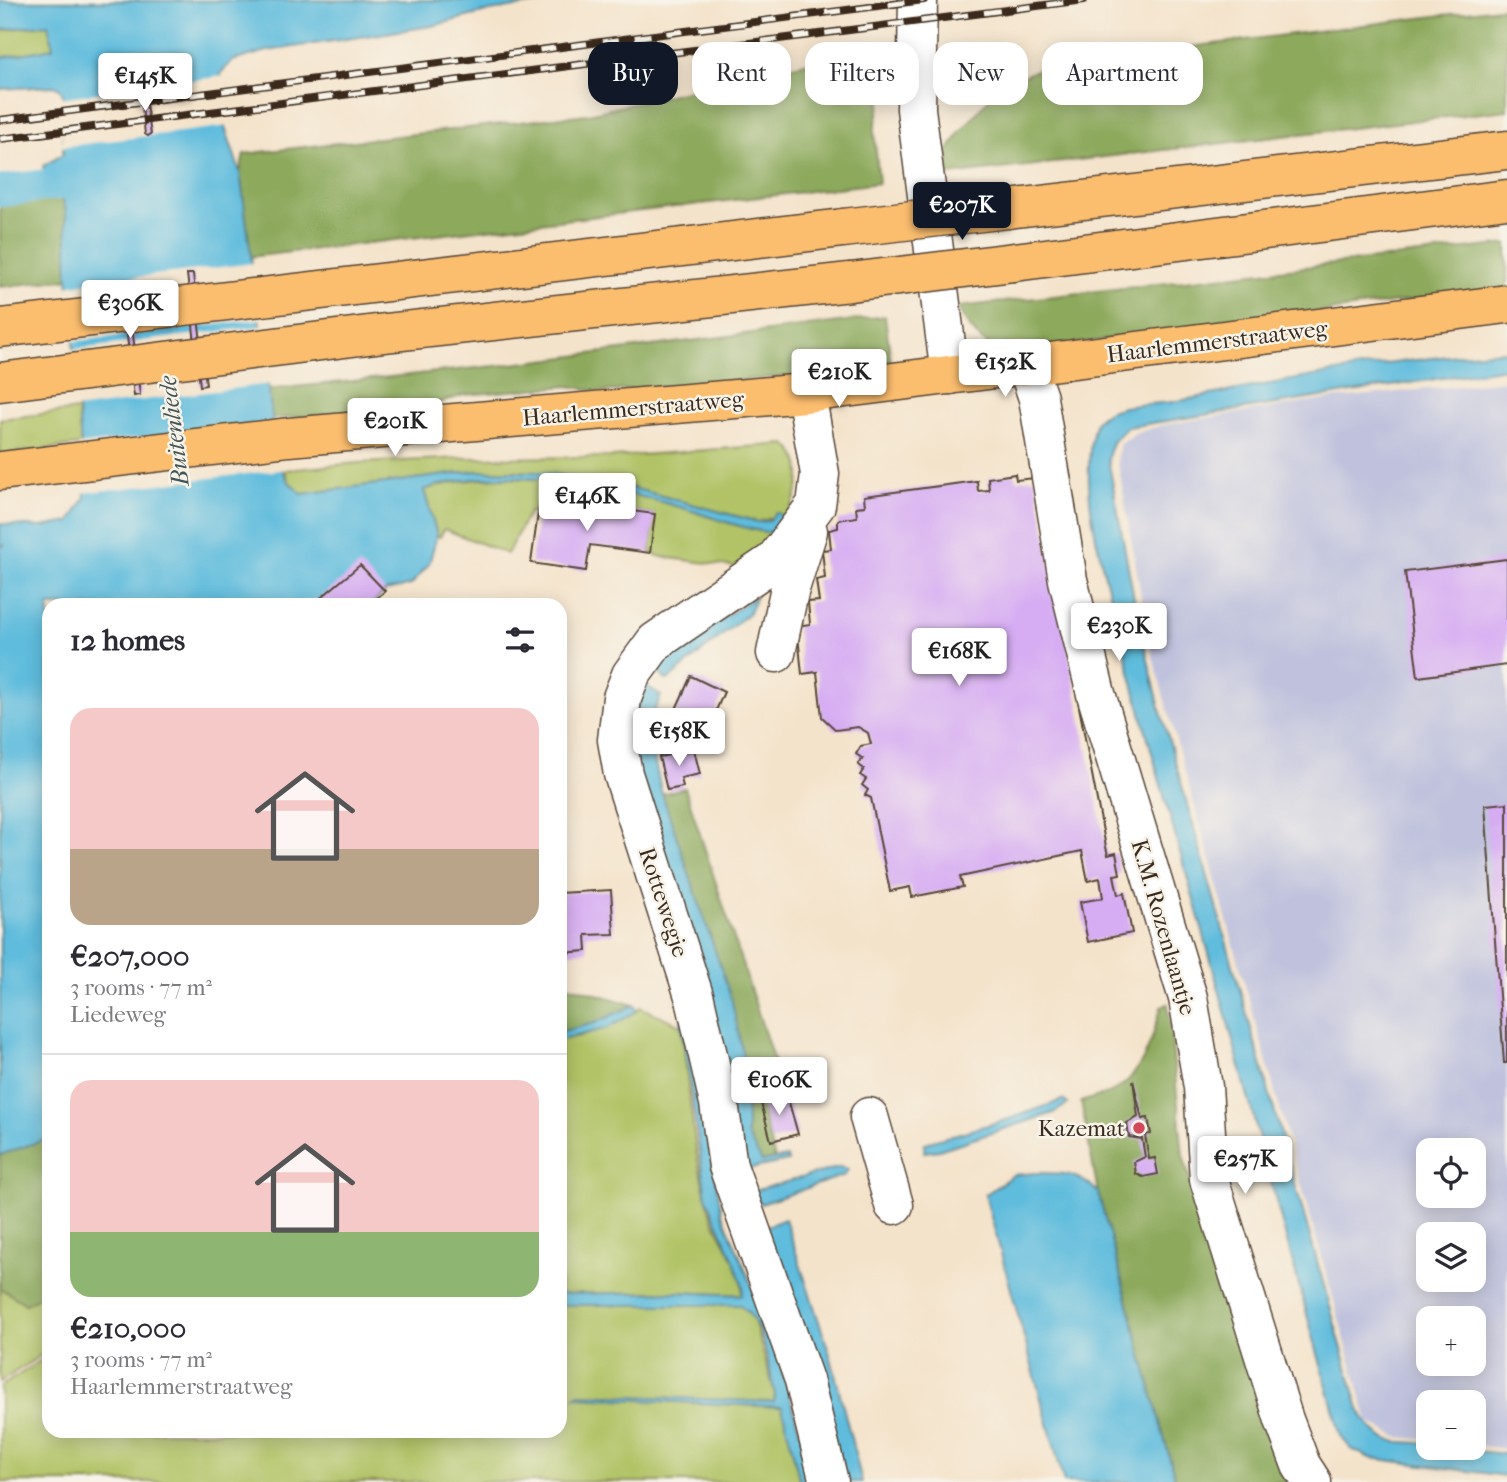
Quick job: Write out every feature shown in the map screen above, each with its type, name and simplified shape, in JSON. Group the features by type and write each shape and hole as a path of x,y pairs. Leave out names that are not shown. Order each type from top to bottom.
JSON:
{"main road":[{"path":"0,328 1507,150"},
{"path":"0,382 174,362 376,334 850,282 1507,199"},
{"name":"Haarlemmerstraatweg","path":"0,471 289,438 806,393 1507,304"}],"street":[{"path":"918,0 916,110 950,375"},
{"name":"K.M. Rozenlaantje","path":"1027,366 1038,398 1068,580 1096,694 1188,998 1203,1087 1209,1180 1284,1420 1301,1465 1312,1482"},
{"path":"776,653 789,592 816,505 820,474 806,393"},
{"name":"Rottewegje","path":"816,505 774,561 655,642 631,674 622,698 617,740 623,774 695,999 719,1103 729,1166 804,1380 829,1482"},
{"path":"869,1117 894,1205"}],"shaded area":[{"path":"1507,381 1507,1449 1486,1446 1486,1390 1416,1390 1416,1439 1397,1437 1368,1422 1150,647 1117,457 1120,444 1137,433 1163,425 1330,399"}],"green space":[{"path":"1507,7 1507,110 949,175 948,152 960,132 983,105 1028,105 1028,74 1042,67 1042,105 1203,105 1203,45"},
{"path":"48,24 54,48 0,58 0,31"},
{"path":"805,63 805,105 880,105 874,131 879,183 250,257 240,172 244,154 588,114 626,105 678,105 678,93 692,90 692,105 791,105 791,66"},
{"path":"57,197 63,199 66,211 68,279 0,287 0,205"},
{"path":"1507,244 1507,288 1002,353 975,334 958,307"},
{"path":"885,316 891,362 874,369 600,392 568,386 464,395 430,406 272,419 267,390 504,365"},
{"path":"78,410 81,445 0,454 0,419"},
{"path":"786,444 797,458 800,473 798,490 781,525 751,569 650,553 654,514 540,499 538,513 529,512 507,554 444,529 440,537 437,535 424,490 455,482 520,478 588,485 621,492 766,532 772,531 781,515 758,522 625,486 557,474 514,471 475,471 302,494 289,482 285,470 462,458 613,457"},
{"path":"685,788 781,1083 758,1098 775,1159 762,1162 747,1135 746,1072 711,938 662,794"},
{"path":"567,985 634,1005 595,1023 567,1030"},
{"path":"1168,1004 1183,1155 1233,1325 1291,1482 1176,1482 1098,1192 1081,1102 1114,1090 1135,1072 1147,1052 1161,1007"},
{"path":"640,1007 681,1025 701,1176 714,1221 737,1266 742,1295 676,1292 567,1294 567,1039 580,1036 637,1011"},
{"path":"42,1140 42,1295 26,1304 0,1288 0,1155"},
{"path":"0,1288 26,1304 42,1295 42,1355 0,1382"},
{"path":"724,1303 740,1305 752,1313 775,1394 774,1402 580,1394 577,1397 782,1407 800,1482 0,1482 0,1387 42,1360 42,1438 567,1438 567,1305"}],"water":[{"name":"Buitenliede","path":"562,0 490,11 432,26 267,51 232,61 221,73 224,124 240,172 278,463 289,482 302,494 475,471 542,472 625,486 758,522 769,521 775,513 779,513 781,519 772,532 766,532 588,485 554,480 486,478 454,482 424,490 437,535 429,564 411,585 386,591 378,598 42,598 42,1140 0,1155 0,549 4,545 0,545 0,524 41,527 70,522 85,498 68,279 66,211 62,198 51,198 43,166 63,154 64,97 60,89 54,86 0,89 0,58 53,48 48,24 0,30 0,1"},
{"path":"1507,351 1507,368 1127,427 1112,442 1108,459 1138,620 1161,712 1359,1409 1380,1436 1416,1443 1416,1460 1486,1460 1486,1452 1507,1454 1507,1476 1370,1458 1351,1449 1341,1436 1131,674 1100,557 1090,501 1090,447 1096,421 1113,410 1300,378 1465,354"},
{"path":"756,596 749,613 669,679 666,680 653,666"},
{"path":"643,683 661,696 650,720 649,737 662,794 732,1001 746,1072 747,1135 762,1162 787,1157 788,1161 744,1170 629,756"},
{"path":"634,1005 637,1011 608,1028 567,1038 567,1030 595,1023"},
{"path":"681,1020 687,1023 722,1213 773,1337 814,1482 800,1482 782,1407 575,1397 579,1394 774,1402 775,1394 760,1333 755,1322 740,1305 567,1305 567,1294 676,1292 742,1295 743,1286 733,1258 706,1197"},
{"path":"1063,1100 1068,1104 1053,1113 939,1150 924,1152 925,1143"},
{"path":"840,1167 848,1169 845,1175 761,1204 753,1191"},
{"path":"1035,1173 1076,1177 1098,1192 1176,1482 1064,1482 985,1195 1013,1175"},
{"path":"785,1219 831,1358 862,1482 842,1482 764,1227"}],"pier":[{"path":"224,76 228,126 60,147 63,139 60,98"},
{"path":"254,263 261,319 69,342 65,286"},
{"path":"262,326 270,384 74,409 70,350"},
{"path":"276,422 282,461 288,469 82,493 78,445"}],"building":[{"path":"143,86 151,134 148,136 145,134 140,89"},
{"path":"187,274 193,274 206,385 200,386"},
{"path":"127,283 140,395 134,396 121,284"},
{"path":"1015,474 1016,480 1035,478 1106,847 1108,855 1116,853 1120,874 1114,875 1118,895 1124,893 1132,933 1088,942 1080,902 1103,898 1100,878 1088,881 1082,851 960,877 963,887 912,897 910,887 890,891 871,798 865,795 868,790 862,785 866,779 860,775 864,769 858,764 863,759 856,754 861,746 871,744 868,733 858,727 836,730 822,717 817,672 802,674 797,626 810,624 808,602 819,601 816,580 825,578 822,550 831,549 829,530 838,528 838,520 857,517 856,507 865,506 864,496 977,481 978,491 989,490 988,478"},
{"path":"540,499 655,514 650,553 590,545 586,571 531,563"},
{"path":"1507,559 1507,665 1418,677 1405,572"},
{"path":"360,565 385,591 377,598 321,598"},
{"path":"691,676 724,692 705,736 671,720"},
{"path":"694,750 700,774 681,778 683,787 667,790 659,757"},
{"path":"1507,803 1507,1063 1504,1063 1485,805"},
{"path":"611,890 614,934 586,935 587,951 567,952 567,893"},
{"name":"Kazemat","path":"1133,1080 1142,1119 1148,1118 1151,1134 1145,1135 1149,1159 1155,1158 1158,1174 1143,1177 1136,1174 1134,1162 1145,1157 1142,1139 1129,1137 1127,1123 1138,1117"},
{"path":"786,1092 798,1134 771,1141 760,1099"}],"waterway":[{"path":"0,191 89,180"}],"railway":[{"path":"0,120 924,0"},
{"path":"0,139 1084,0"}],"place":[{"name":"Kazemat","path":"1139,1128"}]}
